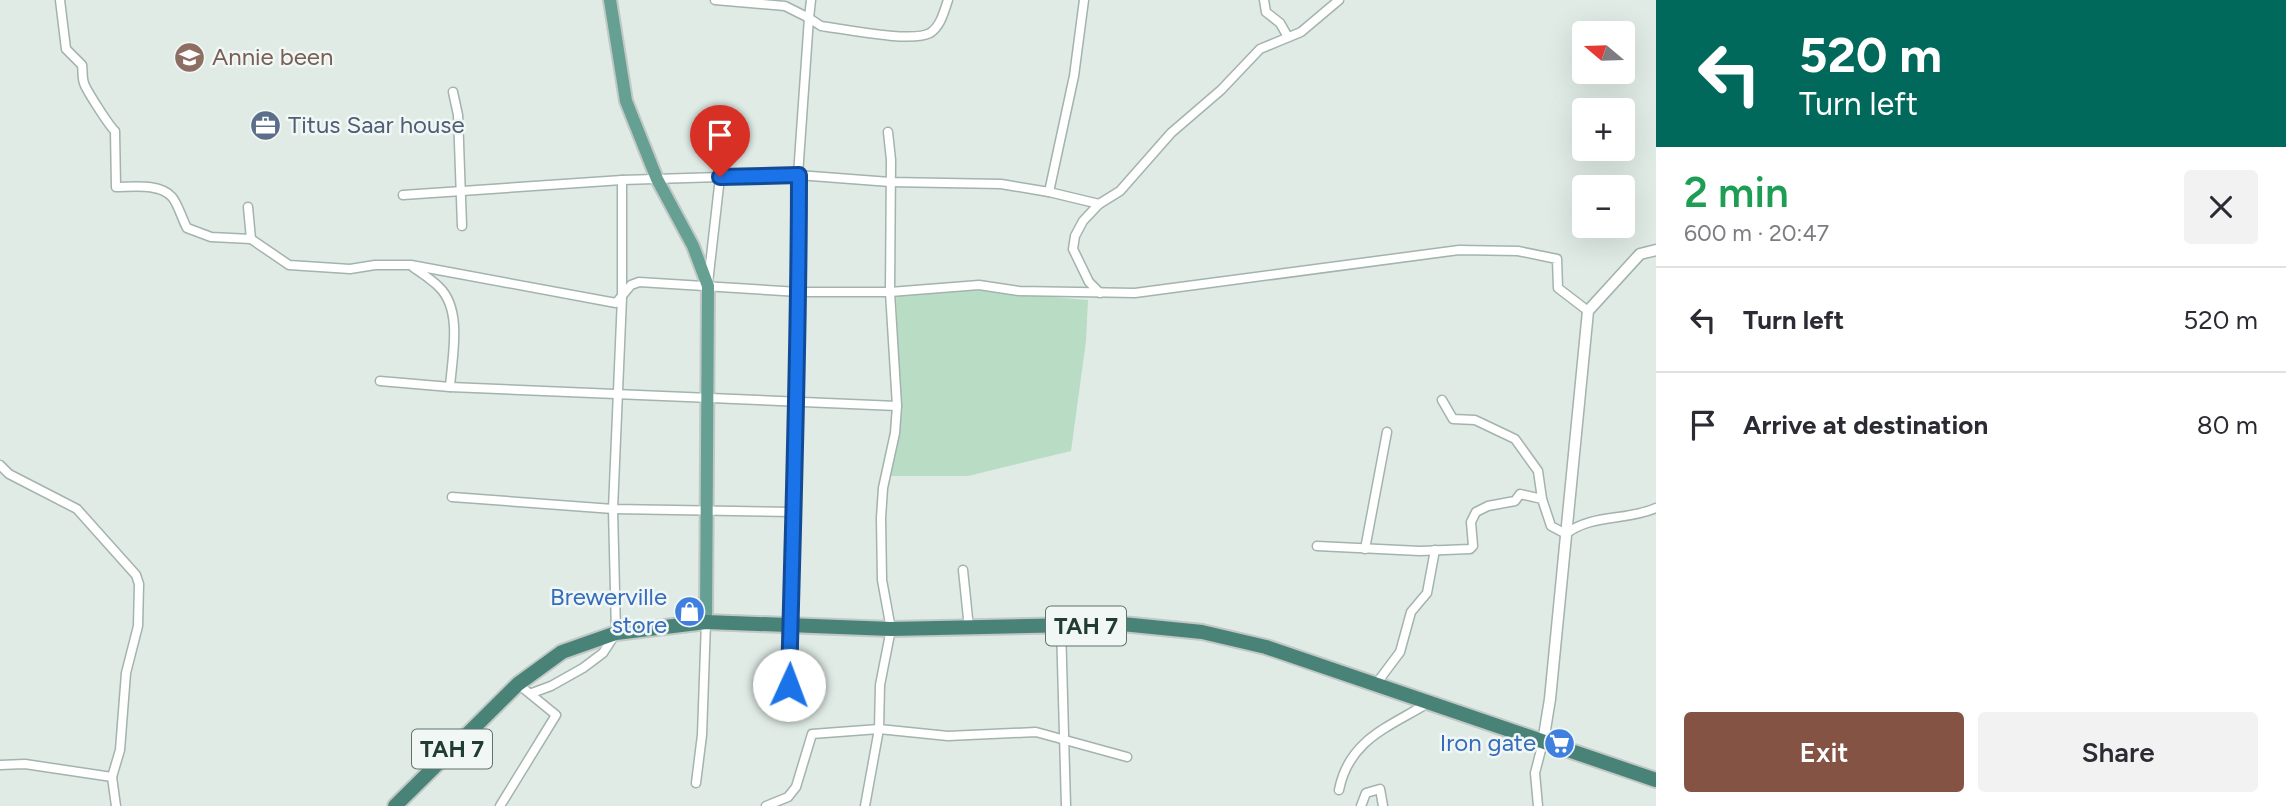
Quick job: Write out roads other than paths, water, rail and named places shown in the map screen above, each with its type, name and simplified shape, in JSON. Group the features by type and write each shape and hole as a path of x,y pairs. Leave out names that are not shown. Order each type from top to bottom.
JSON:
{"highway":[{"name":"TAH 7","path":"395,806 519,684 562,652 616,633 706,622 891,629 1133,625 1202,632 1266,647 1656,780"}],"main road":[{"path":"610,0 626,101 657,179 693,246 708,286 706,622"}],"street":[{"path":"60,0 66,49 82,65 84,84 101,109 107,125 115,131 116,187 145,187 164,191 173,198 187,228 211,237 251,239 289,265 350,269 375,265 411,265 579,294 616,303 631,285 639,282 799,292 890,292 979,285 1019,291 1135,293 1447,252 1496,250 1557,258 1558,288 1588,311"},
{"path":"715,0 785,6 821,26 911,38 929,34 937,26 948,0"},
{"path":"789,685 794,401 799,292 799,175 811,0"},
{"path":"1049,192 1074,76 1084,0"},
{"path":"1264,0 1266,12 1280,23 1287,37"},
{"path":"1100,293 1089,282 1073,249 1075,236 1083,221 1100,204 1120,191 1171,133 1221,90 1260,49 1311,25 1339,0"},
{"path":"453,92 458,115 462,226"},
{"path":"865,806 879,729 880,685 891,629 882,580 881,518 883,488 895,433 897,406 890,292 888,132"},
{"path":"403,195 622,180 799,175 890,183 1001,184 1100,204"},
{"path":"708,286 720,177"},
{"path":"532,693 551,687 583,668 603,653 616,633 613,509 622,297 622,180"},
{"path":"248,207 251,239"},
{"path":"1538,806 1534,789 1535,774 1550,699 1588,311 1640,254 1656,250"},
{"path":"411,265 440,287 448,300 453,318 450,387"},
{"path":"380,381 450,387 618,392 897,406"},
{"path":"1442,400 1453,419 1475,420 1515,439 1538,471 1542,499 1551,526 1566,534"},
{"path":"1365,549 1387,432"},
{"path":"0,466 9,474 77,509 136,575 139,584 138,626 126,673 120,750 112,777 116,806"},
{"path":"1317,546 1436,551 1470,549 1473,546 1471,522 1476,512 1488,506 1515,501 1520,494 1542,499"},
{"path":"452,497 613,509 793,512"},
{"path":"1566,534 1573,528 1594,521 1638,516 1656,508"},
{"path":"1376,684 1400,652 1410,612 1427,593 1436,551"},
{"path":"963,570 969,628"},
{"path":"696,783 703,724 706,622"},
{"path":"1061,626 1066,806"},
{"path":"775,671 800,666"},
{"path":"500,806 556,715 519,684"},
{"path":"1339,790 1348,760 1367,740 1428,703"},
{"path":"766,806 788,797 796,787 813,734 879,729 948,736 1036,732 1127,757"},
{"path":"0,765 25,764 112,777"},
{"path":"1361,806 1366,793 1380,789 1383,806"}],"place":[{"name":"Annie been","path":"189,57"},
{"name":"Titus Saar house","path":"265,125"},
{"name":"Brewerville store","path":"690,611"},
{"name":"Iron gate","path":"1559,743"}]}
